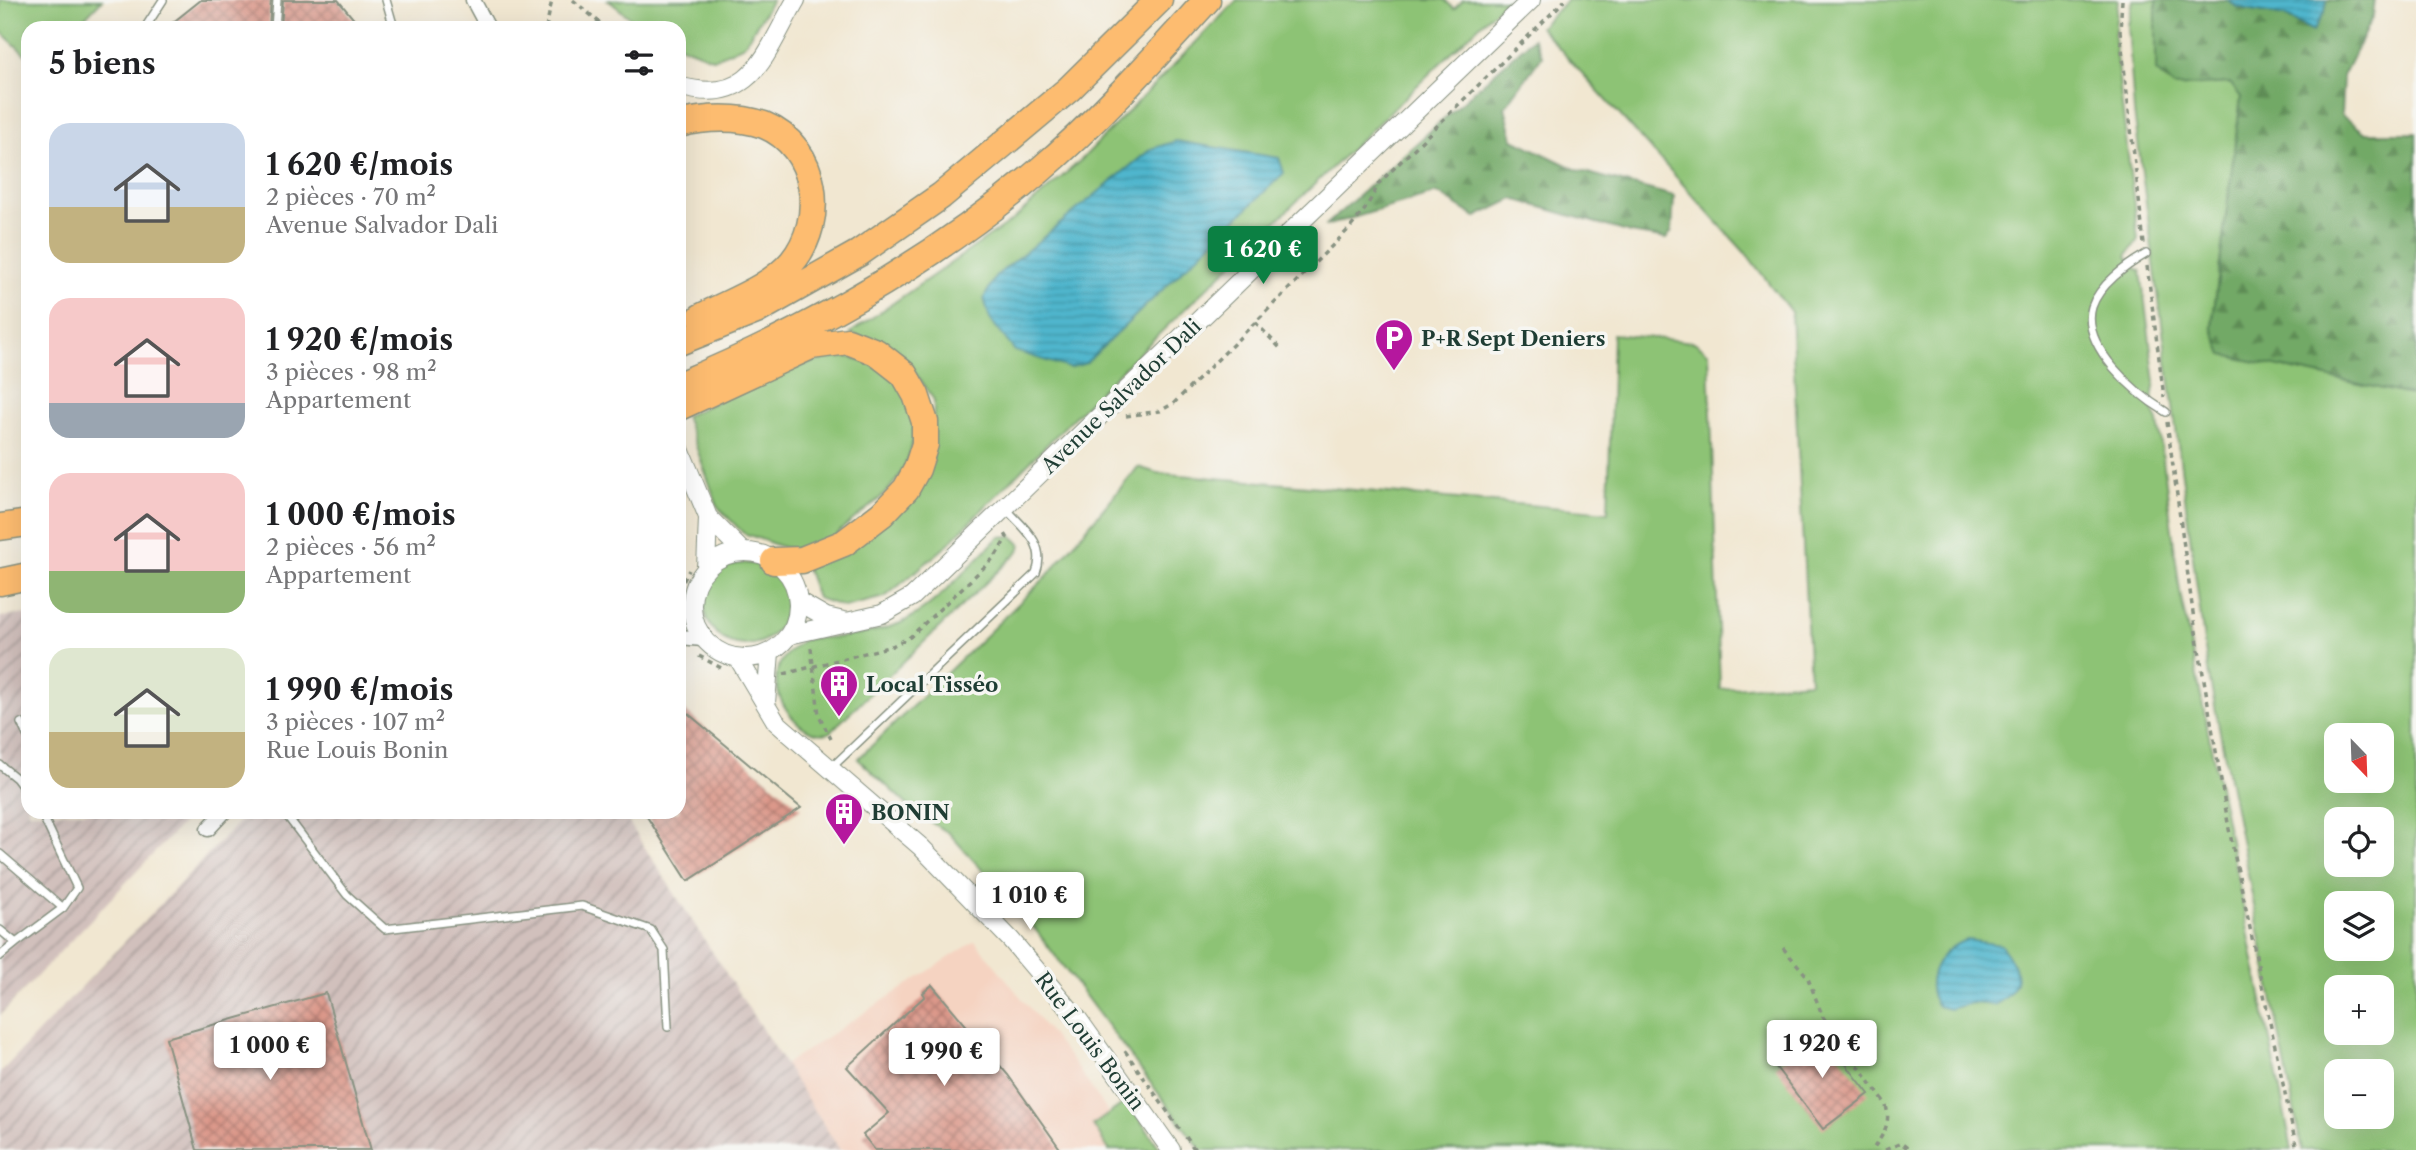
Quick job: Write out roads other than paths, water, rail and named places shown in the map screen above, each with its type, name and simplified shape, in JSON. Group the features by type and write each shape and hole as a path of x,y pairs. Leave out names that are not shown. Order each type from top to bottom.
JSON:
{"highway":[{"path":"686,337 756,311 836,266 941,196 1069,89 1159,0"},
{"path":"686,382 859,299 981,217 1040,170 1129,86 1207,0"},
{"path":"686,123 708,119 741,119 766,126 792,146 807,166 813,193 813,216 806,242 792,262 772,281 695,319 686,331"},
{"path":"686,404 811,346 848,341 876,352 904,373 916,395 925,422 925,444 917,469 905,489 882,514 844,543 823,554 802,560 774,561"},
{"path":"0,519 21,520"},
{"path":"0,527 21,522"},
{"path":"0,565 21,563"},
{"path":"0,582 21,578"}],"street":[{"path":"473,0 484,21"},
{"path":"686,87 713,92 730,90 744,82 755,70 796,0"},
{"name":"Avenue Salvador Dali","path":"789,635 882,614 912,597 1531,0"},
{"path":"686,465 708,517 743,552 774,561 792,580 798,601 795,624 789,635 769,652 735,667 725,655 703,639 686,610"},
{"path":"706,569 708,517"},
{"path":"686,606 706,569 723,557 743,552"},
{"path":"798,601 826,617 848,622"},
{"path":"686,638 703,639"},
{"path":"766,703 769,652"},
{"name":"Rue Louis Bonin","path":"735,667 766,703 776,722 921,847 1011,940 1078,1019 1171,1150"},
{"path":"208,829 217,819"}],"lane":[{"path":"150,21 163,0"},
{"path":"276,21 277,0"},
{"path":"386,0 392,21"},
{"path":"2146,254 2099,293 2091,308 2092,324 2099,348 2123,380 2166,412"},
{"path":"830,769 1036,573 1040,564 1038,544 1005,508"},
{"path":"0,765 21,787"},
{"path":"0,956 63,908 77,888 45,819"},
{"path":"289,819 347,895 385,929 582,906 651,930 664,950 668,1027"},
{"path":"0,854 63,908"},
{"path":"0,930 16,943"}],"water":[{"path":"2228,0 2327,0 2325,11 2313,31 2285,16 2237,7"},
{"path":"1176,141 1279,158 1284,173 1086,363 1069,368 1015,351 990,319 984,298 996,276 1151,149"},
{"path":"1967,940 2001,945 2012,963 2017,978 2016,984 2005,998 1995,1005 1972,1003 1949,1009 1938,1006 1931,986 1936,966 1949,950"}],"place":[{"name":"P+R Sept Deniers","path":"1394,372"},
{"name":"Local Tisséo","path":"839,718"},
{"name":"BONIN","path":"844,846"}]}
